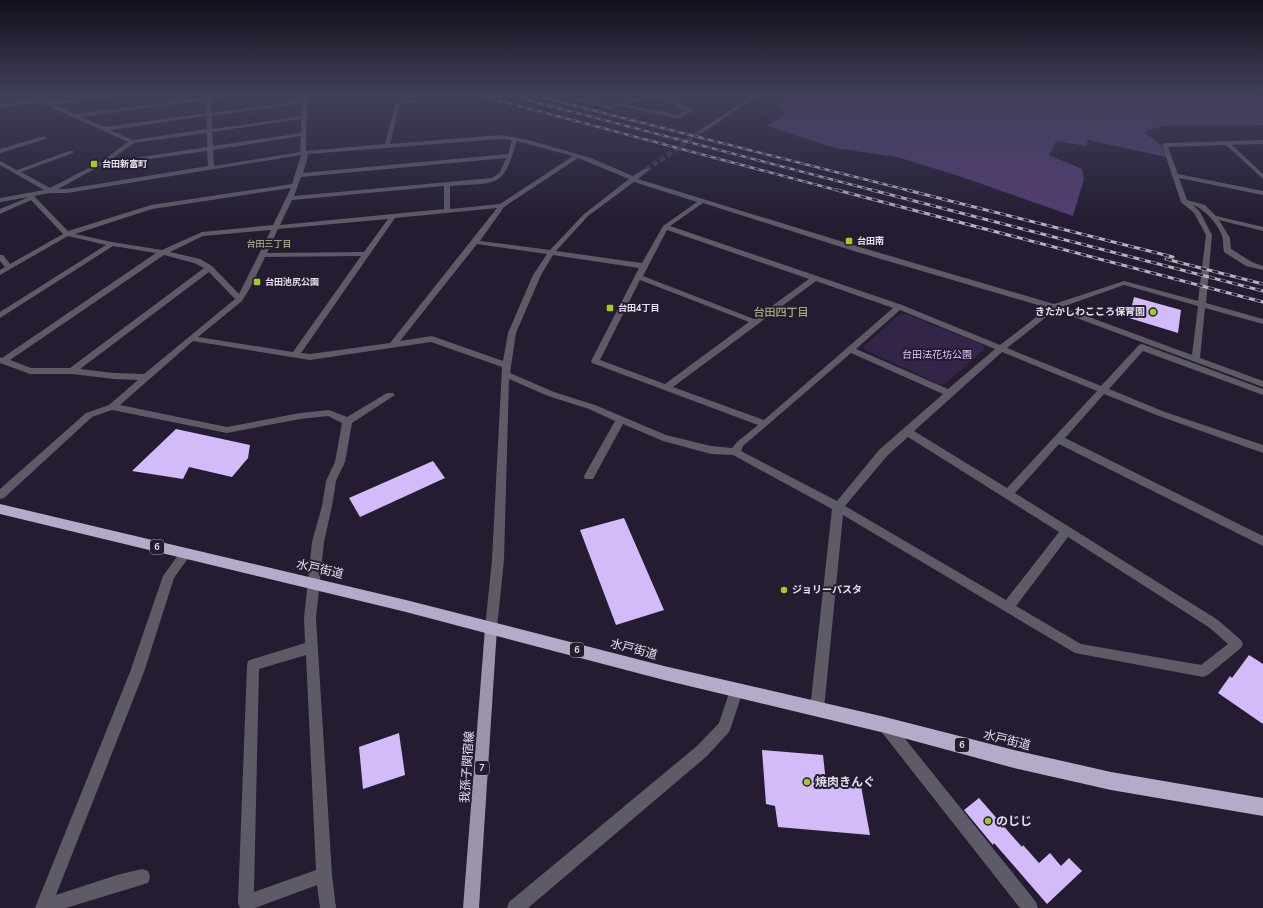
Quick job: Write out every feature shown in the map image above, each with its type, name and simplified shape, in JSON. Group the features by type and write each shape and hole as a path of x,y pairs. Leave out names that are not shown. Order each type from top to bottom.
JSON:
{"highway":[{"name":"水戸街道","path":"0,509 314,584 490,628 664,674 885,725 1111,781 1263,808"}],"main road":[{"name":"我孫子関宿線","path":"471,908 485,724 490,628"}],"street":[{"path":"120,136 132,142"},
{"path":"0,212 32,197 50,191 118,154 132,142 172,136"},
{"path":"210,136 211,167"},
{"path":"96,166 288,136"},
{"path":"0,495 88,415 112,407 146,376 238,299 246,288 274,227 290,198 305,156 303,153 304,136"},
{"path":"387,146 389,136"},
{"path":"0,200 50,191 67,191 303,153 481,138 501,137 516,139 589,159 633,179 702,201 1054,307 1196,358 1263,384"},
{"path":"0,151 44,138"},
{"path":"290,198 494,180 500,177 516,139"},
{"path":"1196,358 1210,235 1197,212 1184,202 1165,145 1263,142"},
{"path":"1227,143 1263,177"},
{"path":"16,172 71,152"},
{"path":"299,175 510,156"},
{"path":"393,345 502,206 577,156"},
{"path":"0,163 50,191"},
{"path":"490,628 498,560 506,370 512,333 537,275 552,252 586,215 605,199 646,170"},
{"path":"1175,175 1263,194"},
{"path":"447,184 447,211"},
{"path":"0,273 67,234 151,207 294,186"},
{"path":"32,197 67,234 112,244 163,252 197,261 209,268 228,286 238,299"},
{"path":"702,201 665,227 595,362 765,424"},
{"path":"1184,202 1203,206 1214,217 1226,238 1227,250 1248,264 1263,268"},
{"path":"1,361 163,252 202,234 502,206"},
{"path":"295,355 392,216"},
{"path":"1214,217 1263,228"},
{"path":"665,227 899,307 1162,414 1263,449"},
{"path":"475,242 644,266"},
{"path":"0,316 112,244"},
{"path":"262,255 366,254"},
{"path":"0,257 9,268"},
{"path":"72,371 209,268"},
{"path":"639,277 755,322"},
{"path":"666,387 815,278"},
{"path":"817,709 838,507 883,453 1000,348 1054,307 1124,283 1263,322"},
{"path":"735,452 740,444 851,350 899,307"},
{"path":"191,338 310,357 432,340 506,370 551,394 592,407 662,438 711,450 735,452 838,507 1079,649 1203,671 1236,644 1214,624 907,432"},
{"path":"1008,494 1142,347 1263,392"},
{"path":"851,350 949,393"},
{"path":"1,361 30,371 72,371 114,376 146,376"},
{"path":"347,422 390,394"},
{"path":"112,407 226,430 300,416 329,413 340,417 347,422 348,429 340,462 331,481 327,506 318,542 310,618 324,875 328,908"},
{"path":"589,476 621,419"},
{"path":"1058,439 1263,541"},
{"path":"1008,607 1066,531"},
{"path":"43,907 137,672 169,576 186,554"},
{"path":"312,647 253,665 246,903 324,875"},
{"path":"515,908 702,751 724,728 736,690"},
{"path":"885,725 1030,908"},
{"path":"43,907 117,882 142,877"}],"green space":[{"name":"台田法花坊公園","path":"900,314 906,314 983,345 985,349 945,384 939,384 865,350 863,347"}],"shaded area":[{"path":"800,136 1150,136 1161,145 1166,157 1088,140 1086,146 1056,141 1049,155 1082,169 1084,179 1073,216 959,176 897,157 835,148"}],"building":[{"path":"1134,297 1181,310 1178,333 1129,318"},
{"path":"176,429 250,445 248,458 232,477 189,467 183,479 132,471"},
{"path":"433,461 445,478 360,517 349,498"},
{"path":"624,518 664,610 616,625 580,530"},
{"path":"1249,655 1263,664 1263,724 1218,693 1230,676 1232,678"},
{"path":"399,733 405,775 363,789 359,747"},
{"path":"762,750 823,755 826,783 861,786 870,835 778,827 775,806 766,804"},
{"path":"979,798 1022,847 1023,845 1039,863 1050,853 1061,866 1069,858 1082,871 1047,904 994,843 993,845 964,810"}],"tunnel":[{"path":"646,170 694,136"}],"railway":[{"path":"634,136 840,191"},
{"path":"667,136 876,191"},
{"path":"696,136 911,191"},
{"path":"837,190 1263,302"},
{"path":"872,190 1263,291"},
{"path":"907,190 1173,257"},
{"path":"1166,259 1263,284"}],"place":[{"name":"台田新富町","path":"94,164"},
{"name":"台田南","path":"849,241"},
{"name":"台田池尻公園","path":"257,282"},
{"name":"台田4丁目","path":"610,308"},
{"name":"きたかしわこころ保育園","path":"1153,312"},
{"name":"ジョリーパスタ","path":"784,590"},
{"name":"焼肉きんぐ","path":"807,782"},
{"name":"のじじ","path":"988,821"}],"district":[{"name":"台田三丁目","path":"269,244"},
{"name":"台田四丁目","path":"781,312"}]}
